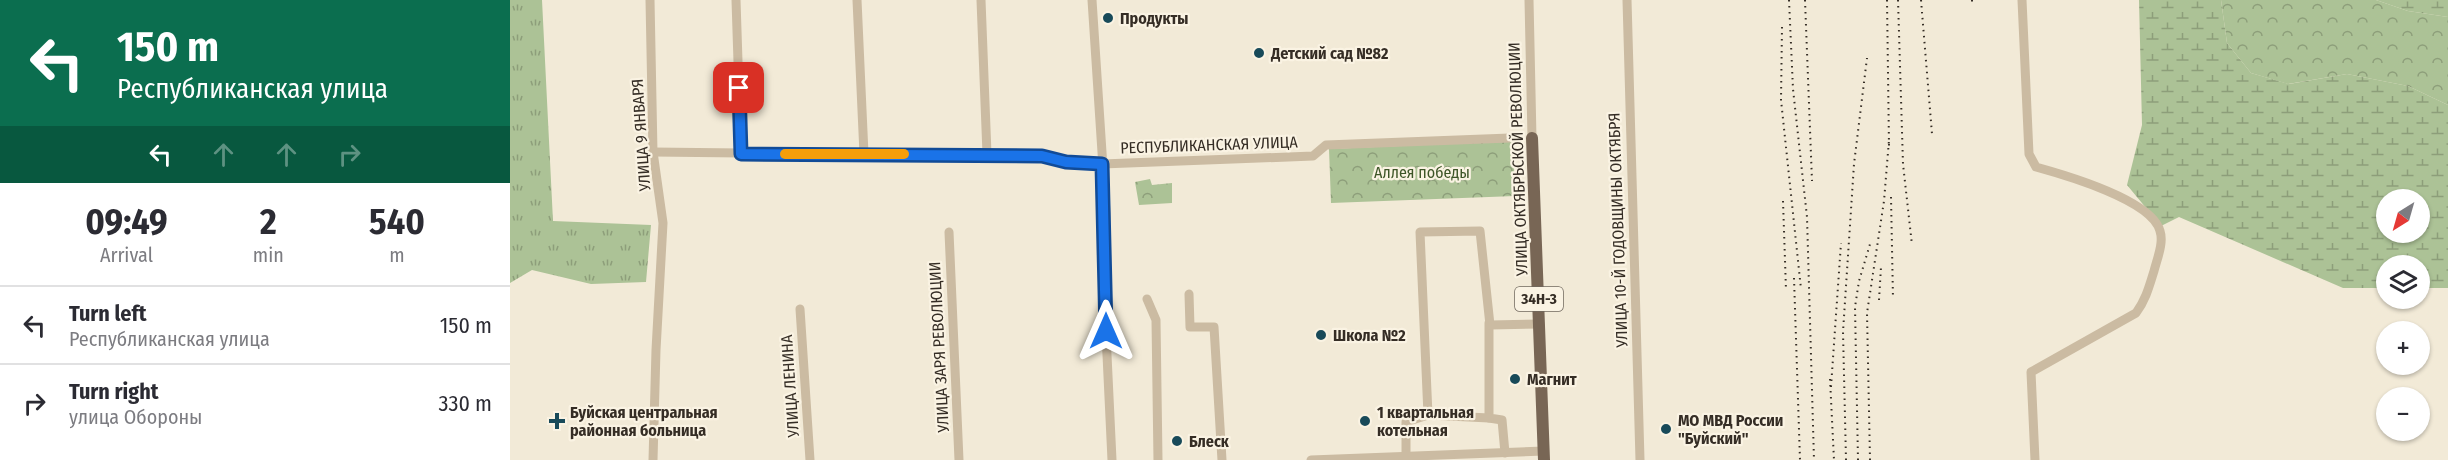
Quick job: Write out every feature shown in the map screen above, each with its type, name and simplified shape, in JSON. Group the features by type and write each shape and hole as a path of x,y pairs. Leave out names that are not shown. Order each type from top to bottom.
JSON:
{"main road":[{"name":"УЛИЦА ОКТЯБРЬСКОЙ РЕВОЛЮЦИИ","path":"1532,138 1544,456"}],"street":[{"name":"УЛИЦА 9 ЯНВАРЯ","path":"650,0 653,152 663,223 653,460"},
{"path":"736,0 741,154"},
{"path":"857,0 864,154"},
{"path":"981,0 987,154"},
{"path":"1092,0 1102,164 1112,460"},
{"name":"УЛИЦА ОКТЯБРЬСКОЙ РЕВОЛЮЦИИ","path":"1530,0 1532,138"},
{"name":"УЛИЦА 10-Й ГОДОВЩИНЫ ОКТЯБРЯ","path":"1627,0 1640,460"},
{"path":"2022,0 2029,154 2036,167 2076,178 2117,195 2150,216 2160,230 2160,250 2145,300 2136,313 2031,372 2035,460"},
{"name":"РЕСПУБЛИКАНСКАЯ УЛИЦА","path":"653,152 987,154 1042,156 1066,162 1102,164 1313,156 1326,145 1510,138"},
{"path":"1428,415 1420,232 1480,231 1490,323 1489,418"},
{"name":"УЛИЦА ЗАРЯ РЕВОЛЮЦИИ","path":"949,232 959,460"},
{"path":"1189,294 1190,327 1214,327 1222,460"},
{"path":"1147,299 1156,320 1158,460"},
{"name":"УЛИЦА ЛЕНИНА","path":"800,309 810,460"},
{"path":"1490,323 1540,324"},
{"path":"1406,458 1406,422 1428,415 1502,420 1505,453"},
{"path":"1311,460 1439,458 1505,453 1544,456"}],"green space":[{"path":"510,0 542,0 553,221 651,225 646,282 591,284 532,270 510,283"},
{"path":"2139,0 2221,0 2227,43 2251,73 2289,84 2347,74 2408,86 2448,105 2448,288 2430,288 2430,255 2376,255 2376,288 2343,288 2179,217 2161,226 2127,185 2142,125"},
{"path":"2221,0 2376,0 2408,11 2448,17 2448,105 2408,86 2347,74 2288,84 2251,73 2227,43"},
{"path":"2376,0 2448,0 2448,17 2408,11"},
{"name":"Аллея победы","path":"1513,141 1515,196 1331,203 1329,149"},
{"path":"1150,179 1152,185 1172,183 1172,203 1139,205 1135,182"}],"railway":[{"path":"1789,0 1793,89 1807,217 1814,460"},
{"path":"1805,0 1812,181"},
{"path":"1887,0 1889,146"},
{"path":"1898,0 1903,164 1912,245"},
{"path":"1921,0 1932,134"},
{"path":"1782,27 1781,100 1801,289"},
{"path":"1846,460 1843,332 1854,164 1867,58"},
{"path":"1870,460 1867,313 1884,201 1889,140"},
{"path":"1891,197 1893,299"},
{"path":"1783,201 1786,290"},
{"path":"1831,387 1841,243"},
{"path":"1858,460 1855,307 1859,281 1870,244"},
{"path":"1879,300 1881,267"},
{"path":"1794,278 1800,460"},
{"path":"1830,379 1834,460"}],"slow traffic":[{"path":"785,154 904,154"}],"place":[{"name":"Продукты","path":"1108,18"},
{"name":"Детский сад №82","path":"1259,53"},
{"name":"Школа №2","path":"1321,335"},
{"name":"Магнит","path":"1515,379"},
{"name":"Буйская центральная районная больница","path":"557,421"},
{"name":"1 квартальная котельная","path":"1365,421"},
{"name":"МО МВД России \"Буйский\"","path":"1666,429"},
{"name":"Блеск","path":"1177,441"}],"route":[{"path":"739,88 741,154 1042,156 1066,162 1102,164 1106,213 1106,331"}]}
